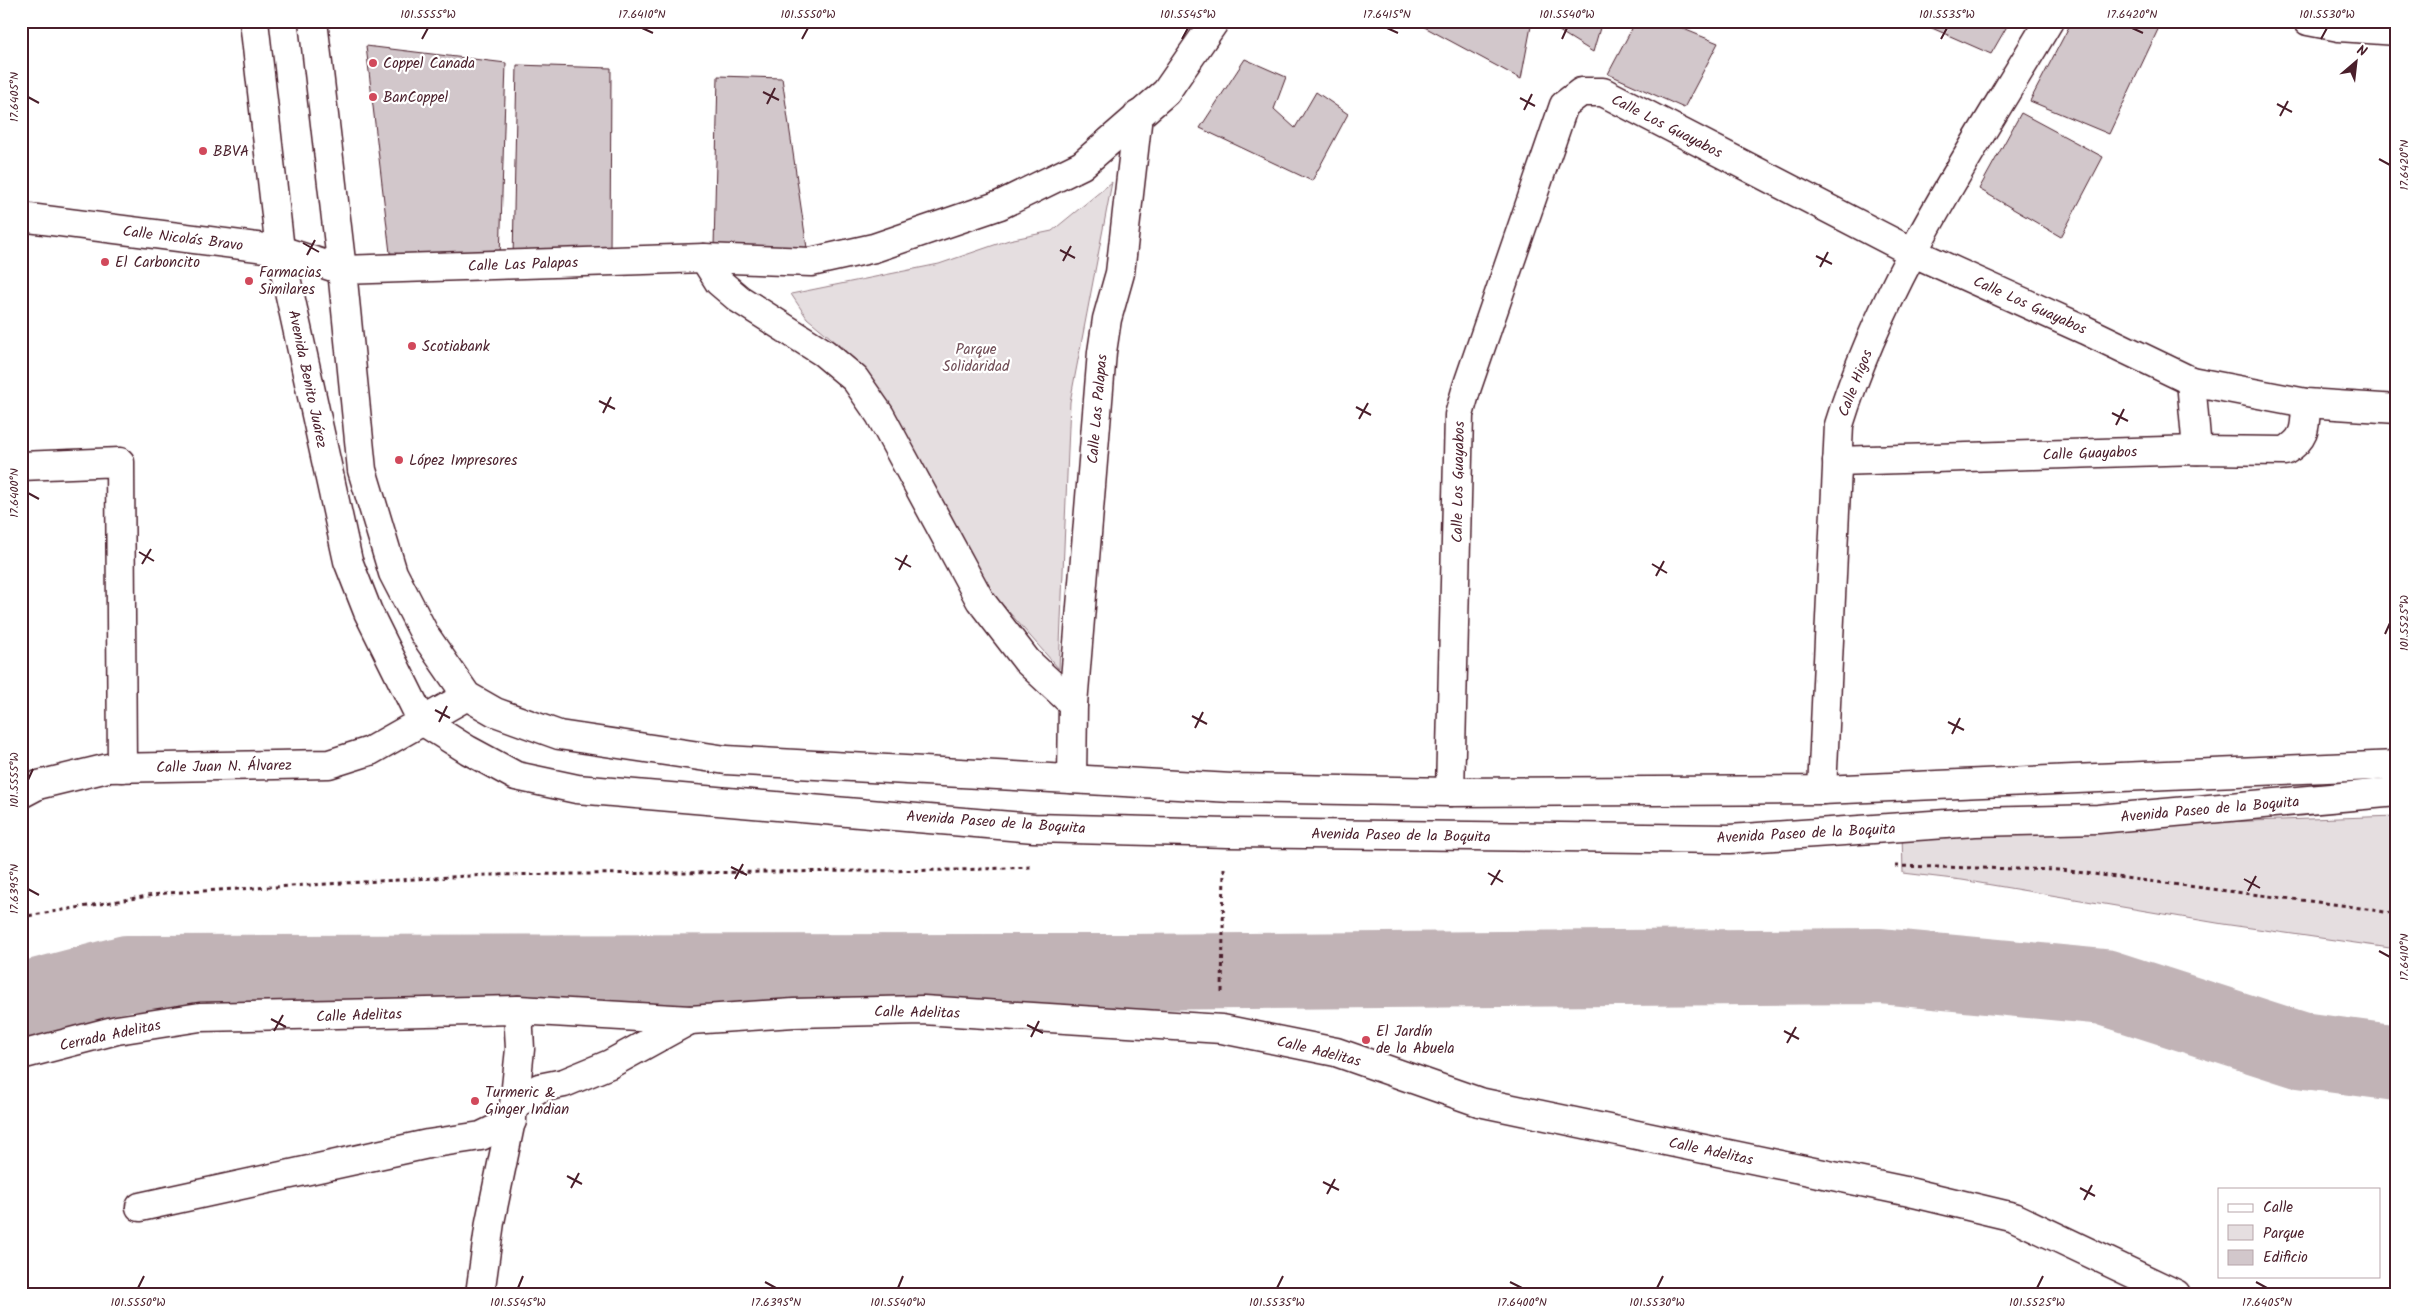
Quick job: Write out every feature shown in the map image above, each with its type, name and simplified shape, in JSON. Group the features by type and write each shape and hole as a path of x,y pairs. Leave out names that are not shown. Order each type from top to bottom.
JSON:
{"street":[{"name":"Avenida Benito Juárez","path":"254,21 280,250 348,560 368,612 422,721"},
{"path":"313,21 342,270 362,470 393,573 426,635 467,696 495,712 559,735 726,760 1232,788 1450,792 1822,790 2397,765"},
{"name":"Calle Las Palapas","path":"342,270 704,258 811,262 874,248 1000,205 1082,165 1166,92 1216,21"},
{"name":"Calle Higos","path":"1822,790 1836,523 1839,425 1851,388 1912,252 2049,21"},
{"path":"2308,21 2339,27 2397,31"},
{"name":"Calle Los Guayabos","path":"1450,792 1459,415 1564,105 1581,92 1603,92 1912,252 2085,330 2192,381 2306,402 2397,408"},
{"name":"Calle Las Palapas","path":"1072,778 1073,704 1102,352 1107,319 1120,273 1138,115"},
{"name":"Calle Nicolás Bravo","path":"21,217 280,250 342,270"},
{"path":"704,258 719,282 739,299 824,353 855,379 880,415 980,600 1027,661 1073,704"},
{"path":"2192,381 2197,450"},
{"name":"Calle Guayabos","path":"1837,461 2197,450 2285,451 2297,444 2306,427 2306,402"},
{"path":"21,466 120,462 122,768"},
{"name":"Calle Juan N. Álvarez","path":"21,794 38,785 108,768 329,764 370,751 467,696"},
{"name":"Avenida Paseo de la Boquita","path":"422,721 468,750 516,776 577,789 1034,828 1228,833 1730,839 1975,822 2098,819 2397,792"},
{"path":"480,1294 490,1222 513,1114 520,1049 518,1010"},
{"name":"Calle Adelitas","path":"200,1018 518,1010 690,1020 794,1013 923,1010 1222,1029 1336,1052 1479,1102 1905,1191 2014,1217 2176,1294"},
{"name":"Cerrada Adelitas","path":"21,1055 116,1030 200,1018"},
{"path":"140,1208 428,1144 480,1136 513,1114 539,1088 564,1083 610,1064 690,1020"}],"path":[{"path":"21,918 166,892 487,875 958,870 1037,866"},
{"path":"1891,866 2061,870 2348,906 2397,914"},
{"path":"1222,987 1223,871"}],"green space":[{"name":"Parque Solidaridad","path":"1112,182 1070,402 1059,669 973,571 871,384 843,348 807,318 791,294 939,264 1009,240 1052,231"},
{"path":"2397,816 2397,949 2223,924 1962,880 1903,873 1902,833"}],"building":[{"path":"1418,21 1532,21 1521,79 1417,23"},
{"path":"1543,21 1602,21 1593,52"},
{"path":"1636,21 1664,21 1718,43 1684,108 1608,74"},
{"path":"1916,21 2010,21 1991,54"},
{"path":"2072,21 2162,21 2109,134 2030,101"},
{"path":"366,46 506,63 500,259 390,253"},
{"path":"1245,59 1286,77 1274,109 1295,128 1316,92 1348,114 1312,181 1200,128"},
{"path":"517,65 611,68 610,254 513,258"},
{"path":"718,76 782,78 807,248 714,247"},
{"path":"2021,113 2103,157 2061,237 1979,189"}],"waterway":[{"path":"21,1001 127,973 1124,972 1880,966 2104,987 2300,1050 2397,1063"}],"place":[{"name":"Coppel Canada","path":"373,63"},
{"name":"BanCoppel","path":"373,97"},
{"name":"BBVA","path":"203,151"},
{"name":"El Carboncito","path":"105,262"},
{"name":"Farmacias Similares","path":"249,281"},
{"name":"Scotiabank","path":"412,346"},
{"name":"López Impresores","path":"399,460"},
{"name":"El Jardín de la Abuela","path":"1366,1040"},
{"name":"Turmeric & Ginger Indian","path":"475,1101"}]}
